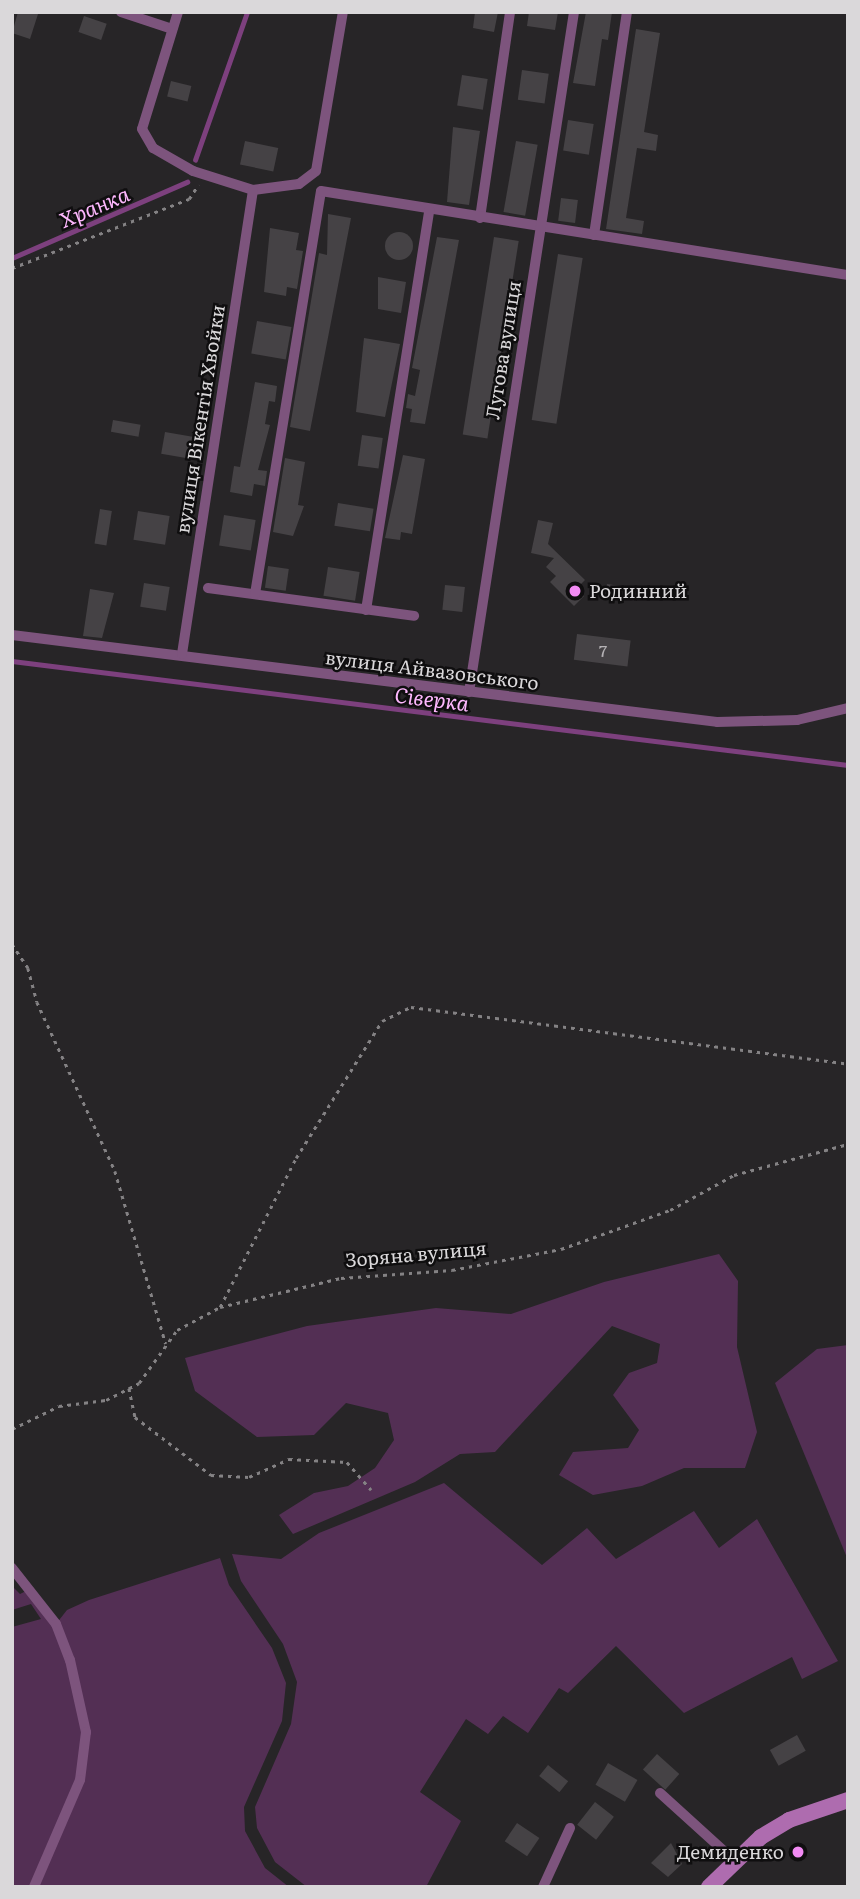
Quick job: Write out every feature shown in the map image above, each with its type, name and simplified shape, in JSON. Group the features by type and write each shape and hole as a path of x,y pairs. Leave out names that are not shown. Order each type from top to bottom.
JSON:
{"street":[{"path":"121,12 172,29"},
{"path":"178,12 142,129 153,148 204,174 253,190 299,184 316,171 343,12"},
{"path":"480,218 510,12"},
{"name":"Лугова вулиця","path":"469,692 574,12"},
{"path":"594,235 627,12"},
{"name":"вулиця Вікентія Хвойки","path":"182,654 253,190"},
{"path":"255,594 320,191 848,275"},
{"path":"366,610 429,210"},
{"path":"208,588 414,616"},
{"name":"вулиця Айвазовського","path":"12,635 717,722 787,721 848,708"},
{"path":"12,1568 56,1625 70,1660 86,1732 80,1780 34,1887"},
{"path":"660,1793 735,1861"},
{"path":"709,1887 735,1861 789,1821 848,1800"},
{"path":"543,1887 570,1828"}],"path":[{"path":"12,268 189,199 204,174"},
{"path":"12,944 28,968 37,1002 115,1171 166,1344"},
{"path":"220,1307 296,1158 382,1021 411,1007 848,1064"},
{"name":"Зоряна вулиця","path":"12,1429 59,1406 106,1400 139,1383 166,1344 193,1317 220,1307 341,1278 452,1270 561,1249 670,1210 734,1175 848,1144"},
{"path":"129,1388 135,1417 211,1475 249,1477 289,1459 347,1462 372,1490"}],"shaded area":[{"path":"719,1254 738,1281 737,1347 757,1432 745,1468 684,1468 642,1486 593,1495 559,1475 573,1452 628,1448 639,1430 613,1395 629,1373 657,1363 660,1344 612,1326 495,1452 460,1454 415,1482 293,1534 279,1515 314,1493 348,1486 375,1468 394,1440 388,1413 346,1403 314,1435 257,1437 195,1391 185,1358 307,1326 436,1308 511,1314 604,1282"},
{"path":"848,1345 848,1560 775,1383 817,1349"},
{"path":"444,1483 542,1565 587,1528 616,1559 694,1511 719,1548 757,1519 838,1661 802,1679 792,1657 684,1713 616,1646 568,1693 559,1688 528,1733 503,1716 488,1734 466,1719 420,1792 461,1821 426,1887 307,1887 275,1862 257,1828 255,1807 291,1724 297,1682 283,1644 241,1581 232,1554 281,1559 319,1533"},
{"path":"220,1558 229,1585 272,1648 286,1683 282,1721 244,1807 245,1831 265,1868 289,1887 12,1887 12,1627 41,1619 31,1604 12,1610 12,1586 20,1594 30,1589 56,1624 67,1610 89,1600"}],"building":[{"path":"18,12 38,14 30,39 12,33"},
{"path":"475,12 498,12 494,32 473,28"},
{"path":"529,12 558,12 555,30 527,26"},
{"path":"586,12 612,12 608,40 602,39 595,86 573,83"},
{"path":"84,16 107,24 101,40 78,32"},
{"path":"636,29 660,33 644,132 658,135 656,151 637,148 626,218 644,221 642,234 606,229"},
{"path":"522,70 549,74 545,103 518,100"},
{"path":"462,75 488,79 483,110 457,106"},
{"path":"171,81 191,86 188,102 167,97"},
{"path":"568,120 594,124 589,155 563,151"},
{"path":"453,127 480,131 469,205 447,202"},
{"path":"245,141 278,148 273,172 240,164"},
{"path":"516,141 538,145 525,216 503,212"},
{"path":"561,198 578,200 575,223 558,221"},
{"path":"328,214 351,218 310,431 290,427 319,253 327,255"},
{"path":"270,228 299,233 296,250 303,251 297,289 287,287 286,296 264,292"},
{"path":"399,232 409,236 413,246 409,256 399,260 389,256 385,246 389,236"},
{"path":"437,237 459,240 425,424 410,422 412,409 406,408 408,394 415,396 420,370 412,368"},
{"path":"494,237 519,241 487,438 463,435"},
{"path":"558,254 583,258 556,424 532,420"},
{"path":"378,277 406,282 401,313 378,309"},
{"path":"257,321 291,327 286,360 251,353"},
{"path":"364,338 400,344 385,417 356,412"},
{"path":"255,382 277,386 275,402 269,401 265,424 270,425 258,470 267,471 265,486 254,484 252,496 230,492 234,466 240,467"},
{"path":"113,420 141,425 138,437 111,432"},
{"path":"165,432 193,437 189,459 161,454"},
{"path":"362,435 383,438 378,469 358,466"},
{"path":"403,455 425,459 412,534 401,532 400,540 385,538"},
{"path":"285,458 305,462 298,505 304,506 293,536 273,532"},
{"path":"338,503 374,509 370,531 334,526"},
{"path":"100,509 112,511 106,545 95,544"},
{"path":"138,511 170,516 165,545 133,540"},
{"path":"224,515 256,520 251,551 219,546"},
{"path":"538,520 553,523 548,544 585,580 576,589 584,596 574,606 550,582 556,576 546,567 554,558 531,553"},
{"path":"268,566 289,569 286,591 265,588"},
{"path":"328,567 360,572 355,601 323,596"},
{"path":"144,583 170,587 166,611 140,607"},
{"path":"607,584 638,589 636,601 605,596"},
{"path":"445,585 465,587 462,612 442,610"},
{"path":"90,589 114,593 102,638 83,636"},
{"path":"577,634 631,641 627,666 574,660"},
{"path":"797,1735 806,1751 779,1766 770,1750"},
{"path":"657,1754 679,1774 665,1790 643,1770"},
{"path":"608,1763 637,1780 625,1802 596,1785"},
{"path":"548,1765 568,1781 559,1792 539,1776"},
{"path":"595,1802 614,1817 596,1840 577,1825"},
{"path":"517,1823 539,1838 527,1856 505,1841"},
{"path":"671,1843 682,1864 668,1877 651,1863"}],"waterway":[{"name":"Хранка","path":"195,160 247,12"},
{"name":"Хранка","path":"12,258 187,182"},
{"name":"Сіверка","path":"12,661 848,765"}],"place":[{"name":"Родинний","path":"575,591"},
{"name":"Демиденко","path":"798,1852"}]}
